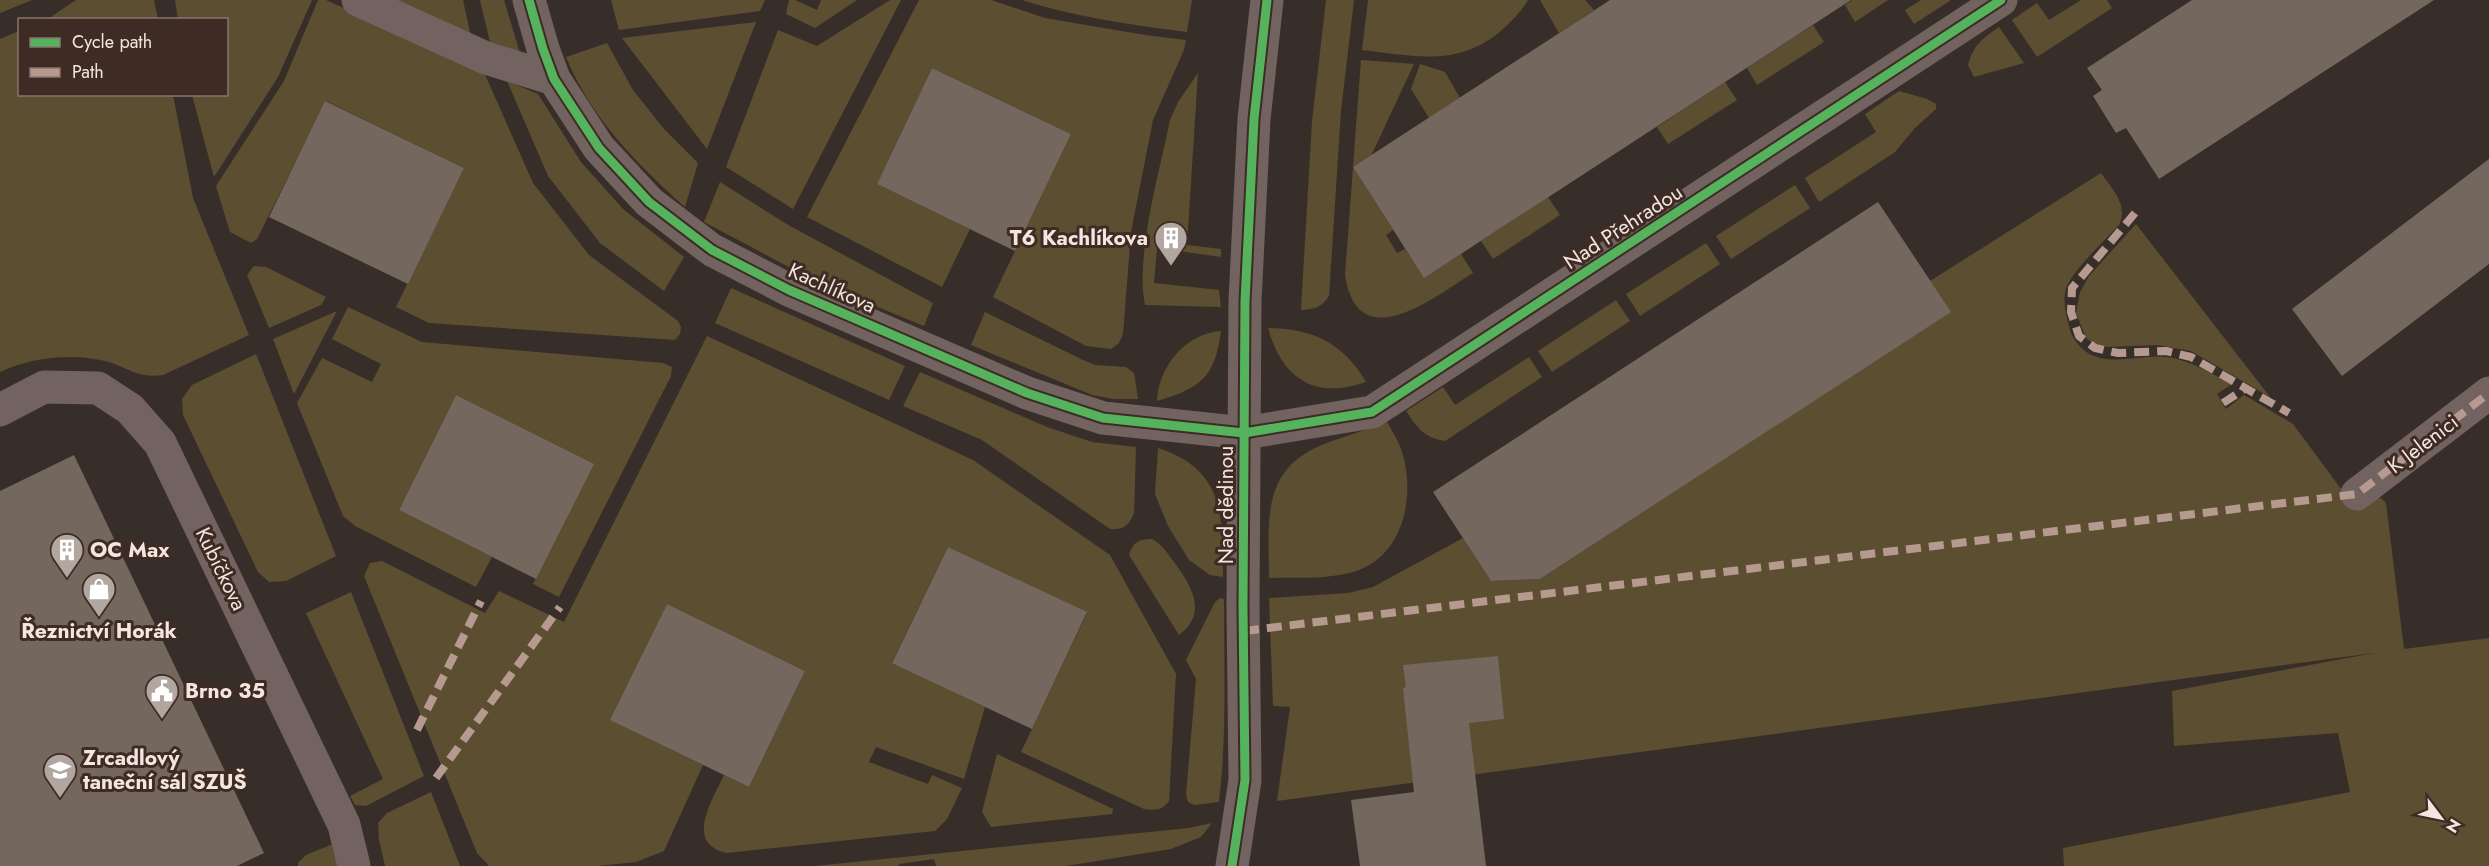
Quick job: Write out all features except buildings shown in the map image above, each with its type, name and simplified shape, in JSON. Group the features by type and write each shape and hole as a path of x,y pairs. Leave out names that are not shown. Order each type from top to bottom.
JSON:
{"street":[{"path":"358,0 486,58 554,79"},
{"name":"Kachlíkova","path":"530,0 543,49 554,79 599,147 649,202 712,250 789,290 1026,393 1103,418 1244,432"},
{"name":"Nad dědinou","path":"1232,866 1245,780 1245,310 1252,165 1267,0"},
{"name":"Nad Přehradou","path":"1244,432 1372,412 2001,0"},
{"name":"Kubíčkova","path":"0,410 44,387 98,388 130,409 160,443 344,825 354,866"},
{"name":"K Jelenici","path":"2357,494 2489,393"}],"shaded area":[{"path":"0,0 32,0 0,13"},
{"path":"76,0 154,0 158,18 49,18"},
{"path":"175,0 312,0 278,77 214,177 192,96 228,96 228,18 178,18"},
{"path":"318,0 326,0 483,70 533,183 589,255 678,321 681,327 680,334 675,340 429,323 396,307 464,168 326,101 257,239 251,243 230,232 216,186 284,81"},
{"path":"383,0 463,0 472,41"},
{"path":"480,0 504,0 520,53 492,51"},
{"path":"611,0 765,0 760,11 619,30"},
{"path":"789,0 795,0 817,10 821,0 857,0 815,28 786,14"},
{"path":"890,0 901,0 793,209 726,167 778,30 817,46"},
{"path":"919,0 991,0 1045,18 1186,40 1184,50 1153,120 1131,232 1123,334 1119,343 1111,349 1086,346 993,297 1071,134 932,68 877,184 970,229 942,287 807,217"},
{"path":"1022,0 1192,0 1187,32 1083,16"},
{"path":"1326,0 1354,0 1341,111 1329,296 1317,307 1301,310 1312,121"},
{"path":"1368,0 1528,0 1514,19 1488,41 1454,54 1419,56 1362,50"},
{"path":"1540,0 1585,0 1594,10 1559,33"},
{"path":"1852,0 1888,0 1855,22 1845,5"},
{"path":"1921,0 1951,0 1914,24 1905,10"},
{"path":"2081,0 2107,0 2112,8 2037,57 2012,20 2037,3 2049,20"},
{"path":"756,22 707,149 622,38"},
{"path":"1813,25 1824,42 1757,85 1747,68"},
{"path":"1999,27 2024,63 1974,77 1968,65 1973,52 1983,39"},
{"path":"18,31 18,96 173,96 193,198 249,335 163,375 140,374 113,363 78,357 38,360 0,372 0,39"},
{"path":"607,43 633,90 664,129 698,163 685,207 617,139 588,100 576,79 566,57"},
{"path":"1361,60 1414,64 1371,156 1353,167"},
{"path":"1420,64 1445,72 1460,98 1429,118 1411,89"},
{"path":"1198,73 1187,245 1221,249 1221,257 1157,248 1154,283 1219,290 1221,307 1145,305 1143,262 1146,238 1170,120 1178,102"},
{"path":"507,81 538,94 581,162 623,209 684,257 664,291 600,243 548,176"},
{"path":"1725,82 1737,100 1668,144 1657,127"},
{"path":"1899,91 1927,99 1936,104 1936,109 1915,128 1895,152 1819,202 1805,178 1876,132 1865,114"},
{"path":"1353,167 1393,230 1386,235 1397,253 1405,249 1424,277 1461,254 1473,273 1419,306 1399,314 1381,318 1365,314 1353,300 1345,275"},
{"path":"2101,173 2121,204 2122,218 2119,225 2074,274 2066,289 2065,304 2071,334 2079,346 2086,352 2104,359 2167,357 2184,361 2232,384 2217,394 2226,409 2244,395 2293,424 2350,501 2381,498 2386,503 2404,649 2489,638 2489,866 2064,866 2063,848 2350,792 2338,733 2174,746 2172,691 2374,653 1277,801 1290,707 1273,706 1269,598 1348,593 1373,587 1463,538 1491,581 1540,579 1950,312 1930,281"},
{"path":"720,182 790,226 933,303 924,326 817,282 704,222"},
{"path":"1795,185 1810,208 1731,259 1716,236"},
{"path":"1548,197 1560,215 1493,259 1481,241"},
{"path":"2136,224 2270,397 2191,351 2157,345 2108,347 2095,345 2086,338 2076,313 2080,292 2089,276"},
{"path":"1706,243 1720,264 1640,316 1626,294"},
{"path":"254,266 266,267 326,297 321,305 269,328 247,275"},
{"path":"731,288 905,366 889,400 715,323"},
{"path":"1616,300 1630,321 1552,372 1538,351"},
{"path":"348,307 422,342 663,363 672,367 671,376 559,597 533,584 593,465 456,395 399,510 492,557 476,587 355,526 343,516 297,403 322,358 372,382 381,364 332,339"},
{"path":"337,311 294,394 273,339"},
{"path":"985,312 1095,365 1126,367 1134,373 1138,399 1113,399 1092,395 971,345"},
{"path":"1268,328 1299,331 1325,340 1347,357 1366,382 1348,387 1331,388 1303,381 1282,360"},
{"path":"1221,331 1215,360 1203,378 1185,391 1157,401 1162,376 1176,354 1196,338"},
{"path":"707,336 973,460 1110,555 1176,674 1169,801 1164,807 1144,809 1021,752 1087,613 948,547 892,662 985,707 964,779 876,747 869,762 928,784 932,775 962,788 947,819 935,831 727,853 714,848 707,841 704,831 705,820 724,775 749,787 805,671 667,604 611,720 703,765 664,851 636,862 597,866 489,866 477,853 364,576 370,563 382,561 485,613 499,591 564,622"},
{"path":"256,354 336,556 286,581 269,582 258,572 183,415 182,399 192,385"},
{"path":"1529,357 1542,377 1445,441 1426,434 1406,411 1443,387 1455,405"},
{"path":"920,372 1047,427 1092,442 1136,447 1134,513 1130,521 1122,528 1110,529 982,440 903,406"},
{"path":"1387,422 1403,454 1407,475 1405,509 1394,540 1372,564 1356,571 1324,577 1269,578 1269,518 1272,500 1278,484 1288,469 1302,456 1322,445"},
{"path":"1158,448 1180,457 1197,469 1216,498 1222,535 1223,577 1210,575 1189,560 1168,526 1155,494"},
{"path":"1152,539 1159,543 1180,571 1194,599 1193,618 1179,635 1129,555 1137,542"},
{"path":"351,592 424,776 366,806 355,805 350,796 383,779 306,613"},
{"path":"1220,598 1224,599 1224,700 1219,802 1194,805 1188,802 1186,794 1196,679 1186,660 1215,602"},
{"path":"997,754 1113,809 1112,814 991,827 982,812"},
{"path":"431,792 460,866 385,866 378,823 387,813"},
{"path":"1212,823 1201,837 1171,849 1066,866 936,866 934,859 899,864 899,866 815,866 1189,828"},
{"path":"333,844 338,866 298,866 306,855"}],"marked path":[{"path":"2135,213 2072,288 2071,312 2079,336 2095,348 2118,353 2166,351 2191,357 2289,413"},
{"path":"2223,403 2246,388"},
{"path":"1244,631 2357,494 2489,393"},
{"path":"417,730 481,601"},
{"path":"436,778 560,607"}],"cycle path":[{"path":"529,0 554,79 599,148 649,202 712,250 789,290 1027,393 1103,418 1244,433 1372,412 2001,0"},
{"path":"1232,866 1245,780 1243,607 1245,301 1254,119 1267,0"}],"place":[{"name":"T6 Kachlíkova","path":"1171,267"},
{"name":"OC Max","path":"67,579"},
{"name":"Řeznictví Horák","path":"99,618"},
{"name":"Brno 35","path":"162,720"},
{"name":"Zrcadlový taneční sál SZUŠ","path":"60,799"}]}
